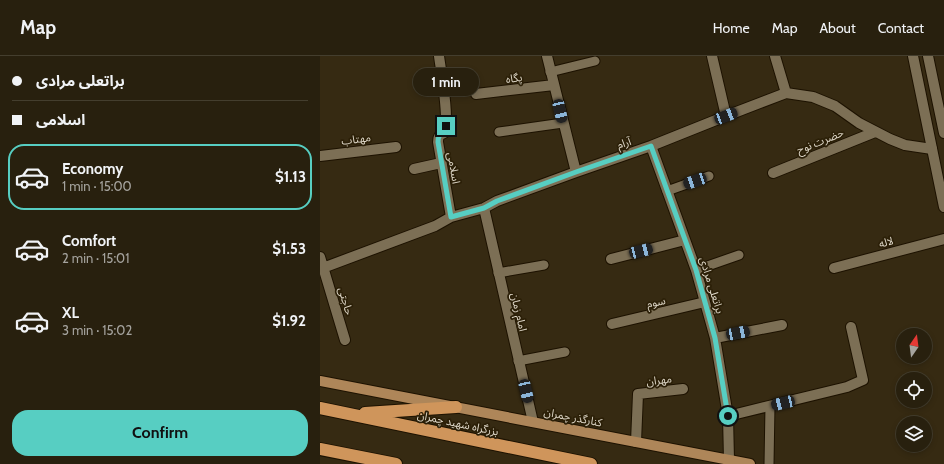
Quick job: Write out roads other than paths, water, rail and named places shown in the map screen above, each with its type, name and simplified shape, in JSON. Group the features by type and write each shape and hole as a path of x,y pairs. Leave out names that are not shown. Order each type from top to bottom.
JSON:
{"highway":[{"path":"350,414 456,407"},
{"name":"بزرگراه شهید چمران","path":"320,408 591,464"},
{"path":"320,450 354,464"},
{"path":"320,450 396,464"}],"main road":[{"name":"کنارگذر چمران","path":"320,381 750,464"}],"street":[{"name":"اسلامی","path":"439,56 445,97 446,126 444,132 440,134 438,138 451,217"},
{"path":"547,56 576,172"},
{"path":"712,56 726,116"},
{"path":"775,56 786,93"},
{"path":"912,56 944,207"},
{"path":"928,56 940,94 944,132"},
{"name":"پگاه","path":"476,94 554,85"},
{"name":"آرام","path":"322,268 435,226 451,217 484,208 497,201 651,146 786,93 813,97 835,106 875,132 905,145 932,149"},
{"name":"حضرت نوح","path":"773,173 875,132"},
{"name":"براتعلی مرادی","path":"651,146 696,270 715,338 728,416 729,460"},
{"name":"مهتاب","path":"320,156 396,147"},
{"path":"414,169 441,163"},
{"name":"امام زمان","path":"484,208 533,422"},
{"name":"لاله","path":"834,268 944,239"},
{"path":"611,259 685,240"},
{"name":"حاجتی","path":"320,257 322,268 345,340"},
{"name":"سوم","path":"612,324 705,302"},
{"path":"715,338 782,325"},
{"path":"728,416 847,387 863,380 851,327"},
{"name":"مهران","path":"636,442 638,394 683,389"}],"lane":[{"path":"550,72 595,61"},
{"path":"499,132 563,123"},
{"path":"667,191 709,176"},
{"path":"696,270 739,255"},
{"path":"498,273 544,265"},
{"path":"518,361 565,352"},
{"path":"769,464 770,406"}]}
